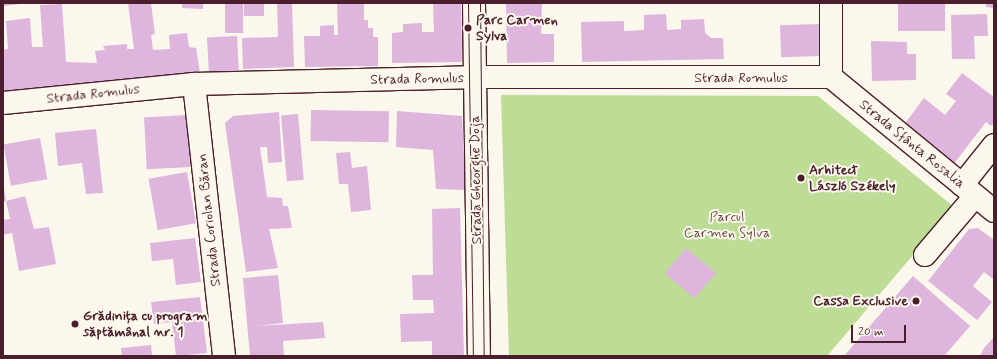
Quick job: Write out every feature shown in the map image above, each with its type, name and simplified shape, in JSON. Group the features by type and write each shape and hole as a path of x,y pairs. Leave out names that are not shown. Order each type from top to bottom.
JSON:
{"street":[{"name":"Strada Gheorghe Doja","path":"474,3 479,356"},
{"path":"831,3 831,78"},
{"name":"Strada Romulus","path":"3,103 194,84 474,78 831,78"},
{"name":"Strada Sfânta Rosalia","path":"831,78 994,211"},
{"name":"Strada Coriolan Băran","path":"194,84 224,356"},
{"path":"925,255 968,191 994,145"}],"green space":[{"name":"Parcul Carmen Sylva","path":"501,95 818,96 954,207 827,356 509,356"}],"building":[{"path":"3,3 19,3 20,4 3,6"},
{"path":"128,3 151,3 155,34 151,35 153,50 170,49 169,35 187,33 189,47 196,48 200,73 3,91 3,50 8,49 6,21 30,18 32,47 43,47 40,5 62,4 66,62 97,63 95,51 105,50 103,46 127,44 127,49 134,49"},
{"path":"182,3 203,3 203,9 182,8"},
{"path":"225,3 243,3 243,33 225,33"},
{"path":"244,3 264,3 264,16 244,16"},
{"path":"277,3 292,3 294,67 243,69 242,38 278,37"},
{"path":"337,3 364,3 364,20 368,20 368,28 373,28 373,37 378,37 378,66 305,67 304,36 320,36 320,26 334,25 334,35 338,35"},
{"path":"506,3 542,3 541,34 554,34 554,62 507,63"},
{"path":"898,3 945,3 945,31 898,31"},
{"path":"986,3 994,3 994,8 986,7"},
{"path":"433,4 461,4 462,62 392,63 392,33 403,32 403,24 422,23 422,32 434,32"},
{"path":"666,14 667,30 681,29 681,20 704,19 705,33 711,38 723,38 724,59 582,62 581,22 624,21 624,31 644,30 644,15"},
{"path":"987,14 988,36 974,36 975,59 952,59 951,15"},
{"path":"819,24 820,56 781,57 780,25"},
{"path":"237,36 239,75 209,77 207,38"},
{"path":"871,41 907,42 907,54 916,54 916,80 872,81"},
{"path":"962,73 994,97 994,123 991,126 986,122 953,165 903,126 924,98 945,115 956,101 946,94"},
{"path":"311,110 389,111 388,142 310,141"},
{"path":"397,111 462,116 466,190 436,189 433,150 396,147"},
{"path":"279,112 282,162 268,163 267,147 260,147 267,197 282,198 283,206 288,206 292,228 269,229 278,268 246,272 225,123 233,116"},
{"path":"298,114 304,180 287,181 281,115"},
{"path":"188,115 191,167 147,169 144,117"},
{"path":"96,129 103,193 86,194 82,163 58,166 55,133"},
{"path":"40,138 47,179 11,186 4,144"},
{"path":"350,152 352,168 367,166 371,210 351,212 348,184 339,184 336,153"},
{"path":"187,172 196,223 158,230 149,179"},
{"path":"4,187 6,201 3,201"},
{"path":"25,196 34,229 49,227 56,264 19,271 12,233 3,235 3,220 10,219 6,201"},
{"path":"460,208 464,356 432,356 432,341 401,342 400,314 434,313 433,300 413,300 412,275 433,275 432,209"},
{"path":"978,228 994,240 994,280 984,272 973,286 992,302 977,320 928,281 969,229"},
{"path":"195,238 201,282 176,285 173,259 152,261 150,243"},
{"path":"686,248 716,273 695,298 665,273"},
{"path":"278,275 283,323 257,326 323,322 325,338 283,341 284,356 250,356 243,278"},
{"name":"Cassa Exclusive","path":"913,276 970,326 944,356 844,356"},
{"path":"200,297 207,353 176,356 172,322 154,324 151,302"},
{"path":"994,337 994,356 980,356 984,348"},
{"path":"151,345 152,356 122,356 121,348"}],"tram line":[{"path":"468,3 473,356"},
{"path":"480,3 484,356"}],"place":[{"name":"Parc Carmen Sylva","path":"468,28"},
{"name":"Arhitect László Székely","path":"801,178"},
{"name":"Cassa Exclusive","path":"916,301"},
{"name":"Grădinița cu program săptămânal nr. 1","path":"75,324"}]}
